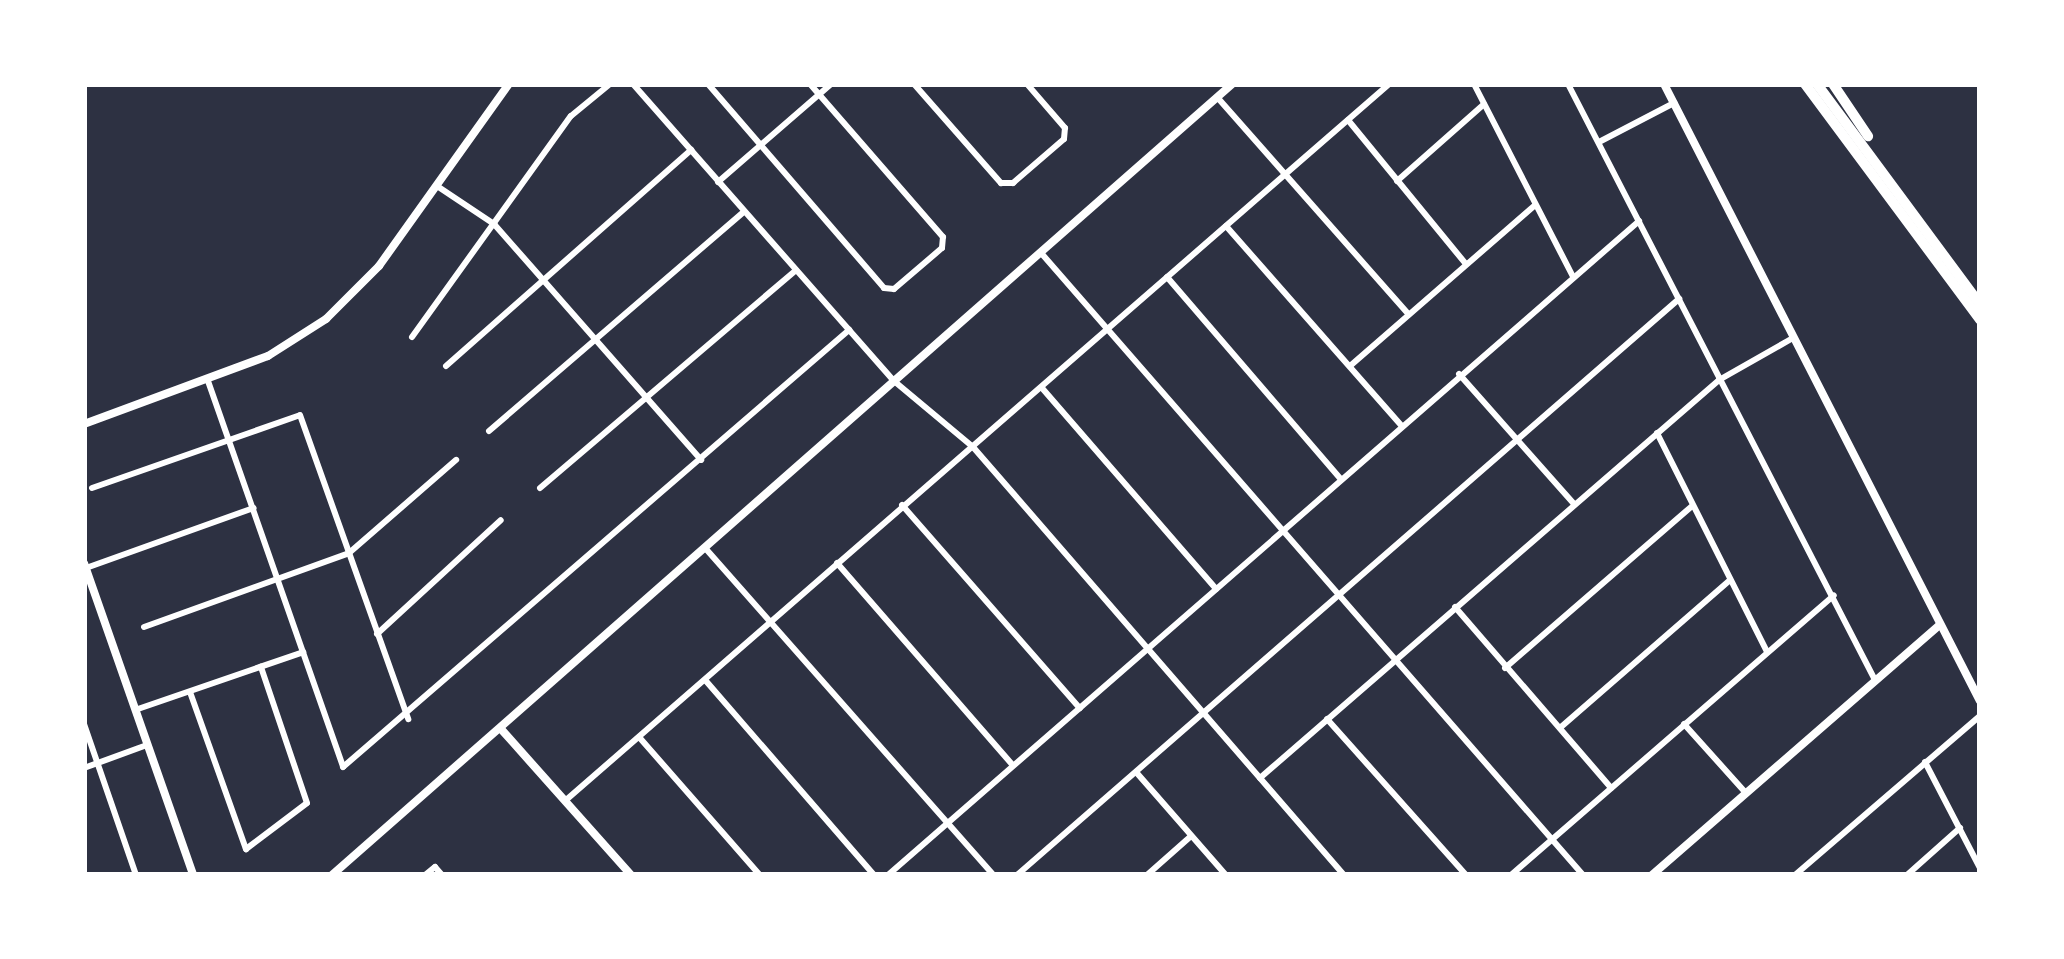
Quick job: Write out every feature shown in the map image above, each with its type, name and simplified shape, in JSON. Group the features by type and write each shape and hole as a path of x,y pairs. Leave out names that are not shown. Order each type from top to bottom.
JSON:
{"highway":[{"path":"1805,84 1980,320"},
{"path":"1817,84 1916,209"},
{"path":"1833,84 1980,304"}],"street":[{"path":"84,424 268,356 326,319 380,266 509,84"},
{"path":"412,337 571,116 610,84"},
{"path":"633,84 894,381 973,447 1344,875"},
{"path":"708,84 884,287 894,289 942,248 943,237 810,84"},
{"path":"718,182 831,84"},
{"path":"914,84 1001,183 1013,182 1064,139 1065,128 1027,84"},
{"path":"332,875 1232,84"},
{"path":"566,800 1390,84"},
{"path":"1474,84 1573,277"},
{"path":"1568,84 1875,680"},
{"path":"1664,84 1980,701"},
{"path":"1217,98 1408,315"},
{"path":"1598,142 1674,103"},
{"path":"1397,181 1484,104"},
{"path":"1348,120 1466,264"},
{"path":"446,366 691,150"},
{"path":"436,186 494,224 701,460"},
{"path":"1350,366 1535,205"},
{"path":"489,431 744,212"},
{"path":"888,875 1639,221"},
{"path":"1226,226 1401,425"},
{"path":"1042,254 1582,875"},
{"path":"540,488 796,270"},
{"path":"1167,277 1341,479"},
{"path":"1017,875 1678,299"},
{"path":"208,381 343,767 408,719 849,330"},
{"path":"1260,778 1720,380 1795,338"},
{"path":"1459,374 1574,504"},
{"path":"1041,386 1216,589"},
{"path":"92,488 300,415 408,719"},
{"path":"1657,433 1767,652"},
{"path":"144,627 349,553 456,460"},
{"path":"902,505 1080,708"},
{"path":"1505,668 1691,507"},
{"path":"193,875 85,565 254,508"},
{"path":"377,634 501,520"},
{"path":"706,549 993,875"},
{"path":"838,563 1012,764"},
{"path":"1559,728 1730,580"},
{"path":"1511,875 1834,595"},
{"path":"1455,607 1611,788"},
{"path":"1652,875 1940,625"},
{"path":"135,710 304,652"},
{"path":"190,692 246,849 307,803 262,667"},
{"path":"706,681 874,875"},
{"path":"1795,875 1980,716"},
{"path":"1328,719 1466,875"},
{"path":"84,724 136,875"},
{"path":"1684,724 1746,793"},
{"path":"501,729 631,875"},
{"path":"639,737 760,875"},
{"path":"84,768 147,745"},
{"path":"1925,762 1980,868"},
{"path":"1136,772 1226,875"},
{"path":"1907,875 1960,828"},
{"path":"1147,875 1190,836"},
{"path":"425,875 435,867 442,875"}]}
